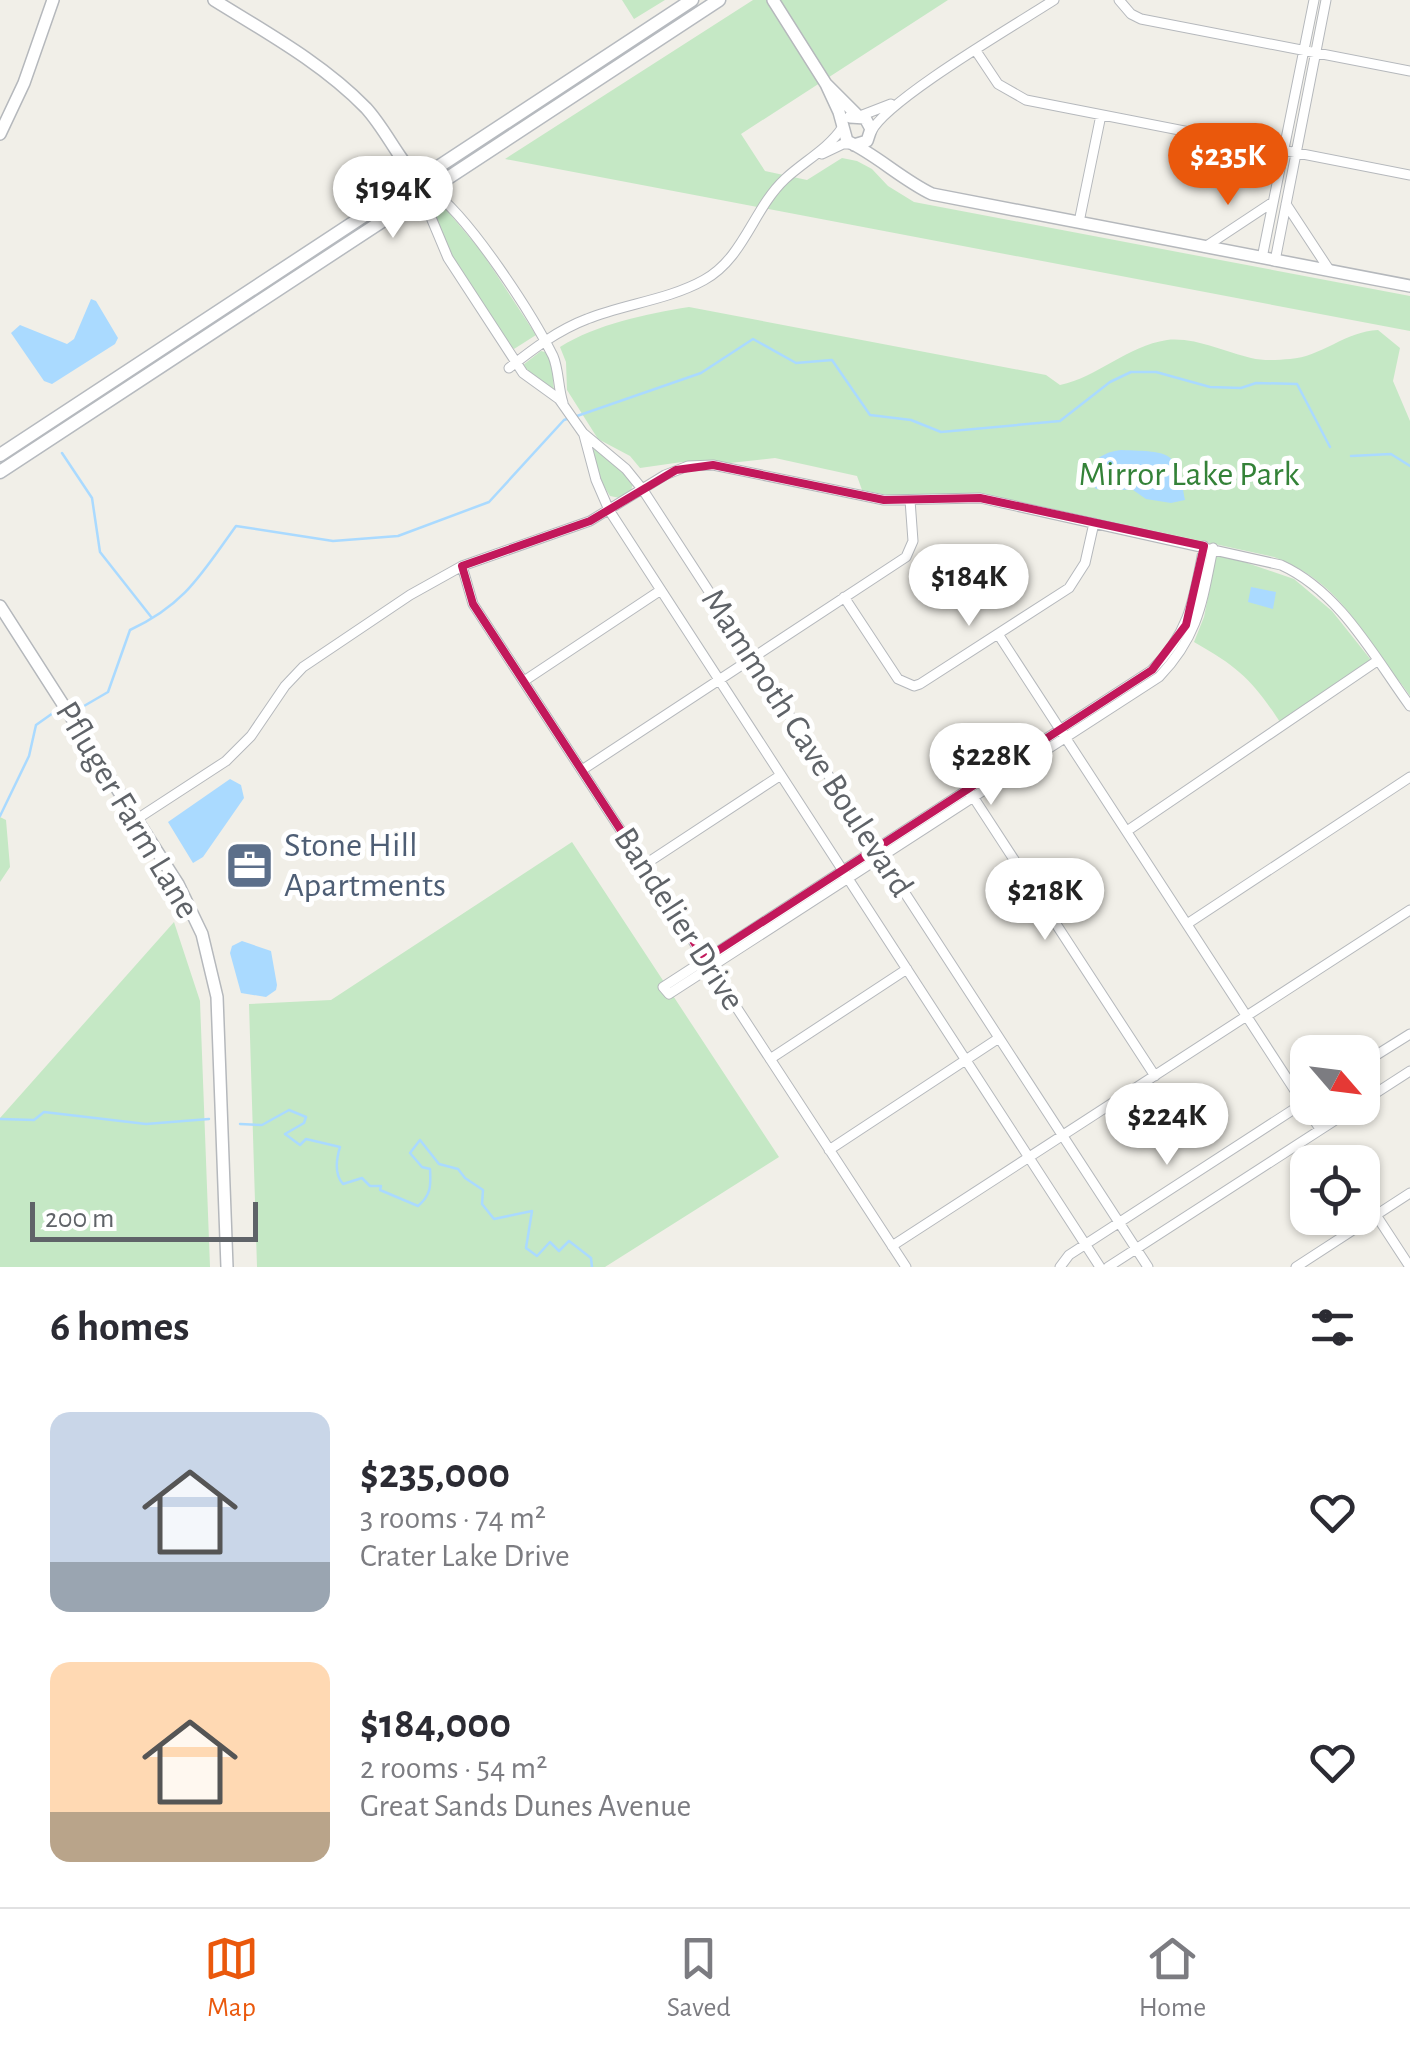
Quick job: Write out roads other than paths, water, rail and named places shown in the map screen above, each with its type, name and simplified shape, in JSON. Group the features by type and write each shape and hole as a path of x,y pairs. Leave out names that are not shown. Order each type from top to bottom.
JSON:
{"main road":[{"path":"0,455 692,0"},
{"path":"0,472 719,0"}],"street":[{"name":"Mammoth Cave Boulevard","path":"214,0 310,60 341,85 387,134 427,193 486,251 554,359 564,405 582,433 609,510 1029,1158 1104,1267"},
{"path":"773,0 826,84 844,137 898,176 932,194 1410,286"},
{"path":"794,172 836,146 863,144 877,121 902,99 1054,0"},
{"path":"1118,0 1131,14 1141,18 1410,71"},
{"path":"1268,259 1273,202 1314,0"},
{"path":"1268,259 1286,204 1326,0"},
{"path":"0,134 24,83 48,2"},
{"path":"976,51 992,77 1015,96 1410,175"},
{"path":"826,84 858,116 868,120 872,148 880,162"},
{"path":"513,366 581,321 712,275 729,260 770,198 849,117 902,99"},
{"path":"1080,222 1101,115"},
{"name":"Mammoth Cave Boulevard","path":"427,193 448,258 513,366 564,405"},
{"path":"1205,247 1273,202"},
{"path":"1286,204 1330,271"},
{"path":"171,342 180,354"},
{"name":"Mammoth Cave Boulevard","path":"582,433 626,469 643,490 1148,1267"},
{"path":"137,819 226,761 303,667 410,595 462,566 582,525 676,470 713,466 873,499 980,498 1269,560 1307,578 1336,605 1410,706"},
{"path":"582,770 909,554 913,541 910,500"},
{"path":"844,597 894,675 914,686 1077,580 1094,523"},
{"path":"708,963 1063,733 1159,677 1180,653 1200,616 1209,547"},
{"name":"Bandelier Drive","path":"462,566 473,604 906,1267"},
{"path":"524,681 661,590"},
{"name":"Pfluger Farm Lane","path":"0,606 178,884 202,934 217,996 227,1267"},
{"path":"998,634 1290,1080"},
{"path":"1127,831 1378,661"},
{"path":"644,866 781,774"},
{"path":"1187,924 1410,777"},
{"path":"971,793 1154,1076"},
{"path":"892,1246 1410,910"},
{"path":"770,1059 907,969"},
{"path":"1380,1053 1410,1034"},
{"path":"830,1150 999,1038"},
{"path":"1380,1091 1410,1072"},
{"path":"1060,1267 1086,1244 1290,1112"},
{"path":"1318,1125 1320,1129"},
{"path":"1104,1267 1326,1125"},
{"path":"1380,1212 1410,1193"},
{"path":"1380,1221 1410,1267"},
{"path":"1296,1267 1345,1235"}],"water":[{"path":"91,299 118,338 115,344 52,384 44,381 11,333 20,325 67,344 74,339"},
{"path":"1121,450 1169,457 1179,471 1185,500 1171,503 1146,499 1133,490 1096,489 1090,481 1094,463 1103,455"},
{"path":"1251,587 1276,592 1273,609 1248,602"},
{"path":"230,779 241,785 244,798 203,857 193,863 168,822"},
{"path":"242,941 271,951 277,985 266,997 241,993 230,953 232,946"}],"waterway":[{"path":"577,416 701,373 753,339 796,363 832,360 870,415 911,420 941,432 1060,421 1110,382 1131,372 1156,372 1210,387 1297,384 1330,447"},
{"path":"70,709 108,692 130,630 179,598 236,526 333,541 398,536 489,502 570,418"},
{"path":"62,453 92,498 100,552 152,618"},
{"path":"1351,456 1391,454 1410,466"},
{"path":"0,816 29,756 36,725 62,711"},
{"path":"240,1124 262,1125 289,1110 306,1117 304,1123 285,1134 300,1145 306,1139 340,1147 337,1167 343,1184 362,1178 370,1186 381,1186 380,1190 418,1206 428,1194 430,1180 430,1169 422,1167 410,1153 420,1140 439,1164 458,1169 483,1190 482,1204 494,1219 532,1211 526,1248 537,1256 550,1242 559,1251 569,1241 591,1258 592,1267"},
{"path":"0,1119 34,1120 44,1112 146,1124 209,1119"}],"place":[{"name":"Stone Hill Apartments","path":"249,865"}],"park label":[{"name":"Mirror Lake Park","path":"1189,474"}]}
